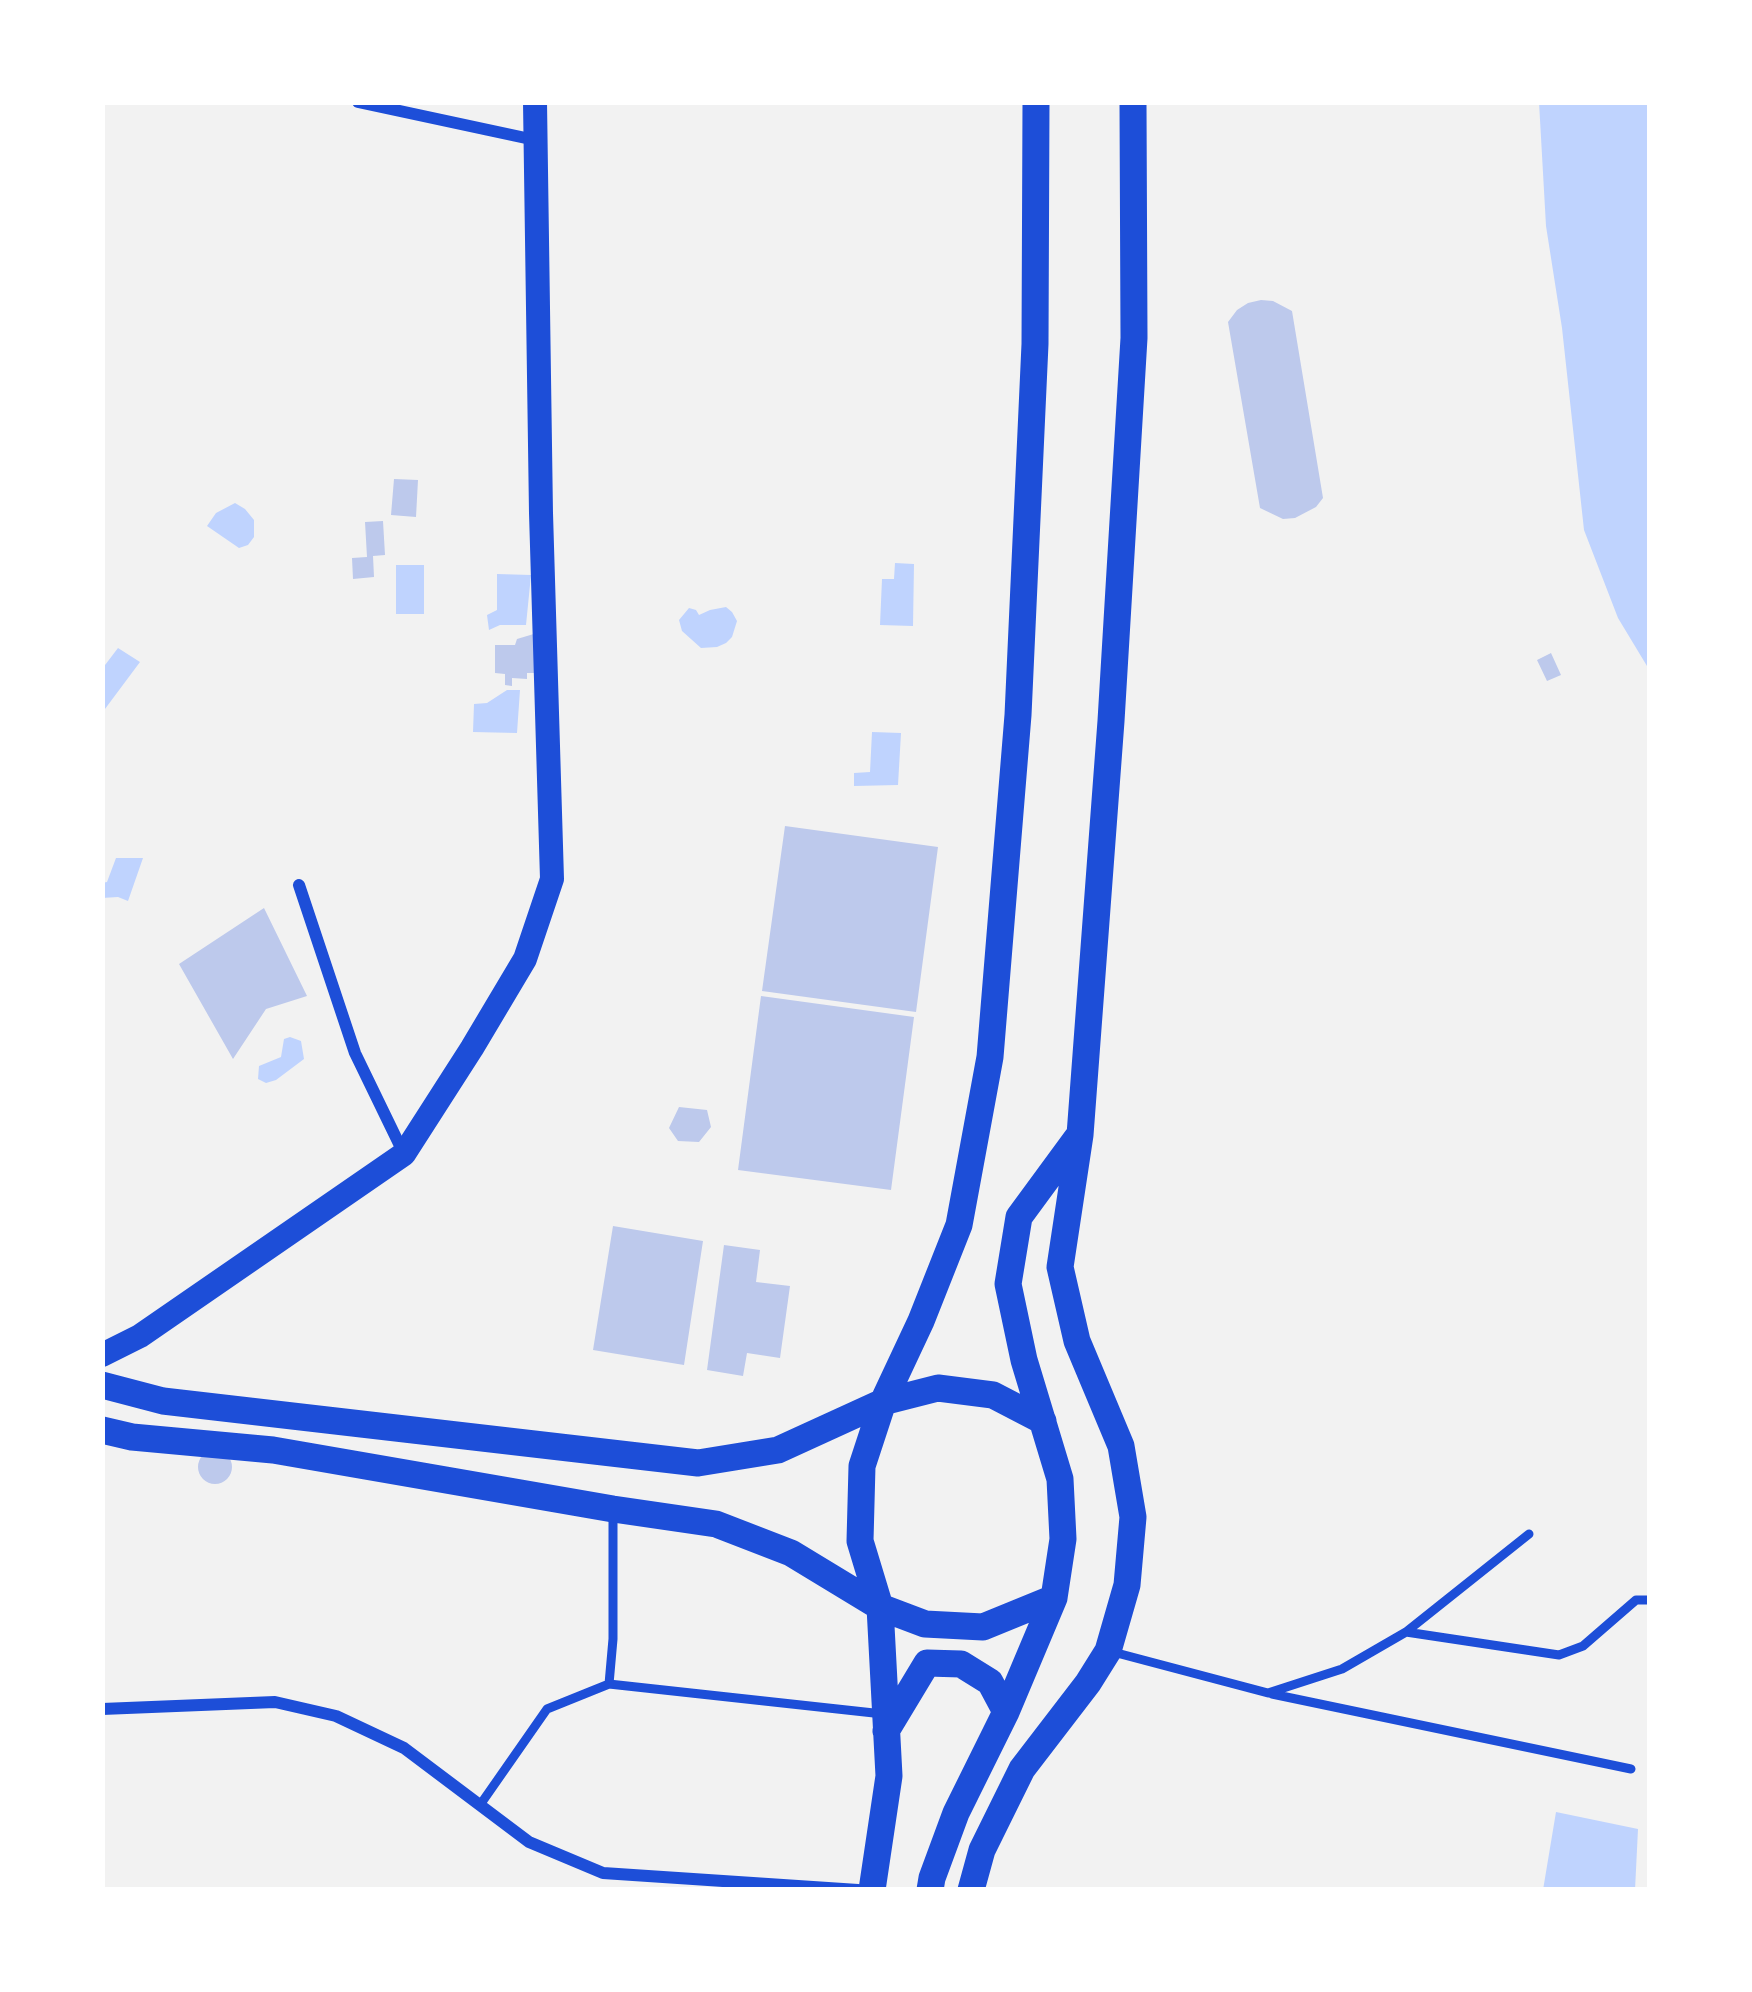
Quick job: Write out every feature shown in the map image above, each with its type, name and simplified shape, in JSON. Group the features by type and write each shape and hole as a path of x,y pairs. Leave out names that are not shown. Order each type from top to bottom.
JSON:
{"main road":[{"path":"102,1355 140,1336 404,1154 525,959 552,879 535,102"},
{"path":"872,1890 889,1776 880,1607 860,1541 862,1466 883,1402 959,1225 990,1057 1018,715 1035,344 1036,102"},
{"path":"971,1890 982,1850 1022,1769 1108,1651 1127,1585 1133,1516 1121,1446 1077,1341 1060,1267 1080,1135 1112,721 1134,338 1133,102"},
{"path":"930,1890 956,1813 1006,1712 1054,1598 1063,1539 1060,1479 1024,1360 1008,1284 1019,1217 1080,1135"},
{"path":"102,1385 163,1401 698,1463 778,1450 883,1402 938,1388 993,1395 1043,1421"},
{"path":"102,1430 273,1450 716,1524 790,1553 880,1607 925,1624 983,1627 1054,1598"},
{"path":"885,1723 927,1663 961,1664 990,1682 1006,1712"}],"street":[{"path":"358,102 535,140"},
{"path":"299,885 355,1053 404,1154"},
{"path":"102,1708 275,1702 336,1716 404,1748 529,1842 603,1874 858,1890"}],"lane":[{"path":"609,1684 613,1509"},
{"path":"1268,1693 1342,1669 1406,1632 1529,1534"},
{"path":"1406,1632 1559,1655 1583,1646 1636,1600 1650,1600"},
{"path":"1108,1651 1268,1693 1631,1768"},
{"path":"480,1805 548,1709 609,1684 885,1723"}],"water":[{"path":"1539,102 1650,102 1650,671 1618,618 1584,530 1546,226"},
{"path":"235,503 254,520 254,537 239,548 207,526 216,513"},
{"path":"895,563 914,564 913,626 880,625 882,579 894,579"},
{"path":"396,565 424,565 424,614 396,614"},
{"path":"497,574 531,575 526,625 489,630 487,615 497,610"},
{"path":"726,607 737,621 726,643 701,648 682,631 679,620 689,608 699,615"},
{"path":"118,648 140,662 102,713 102,669"},
{"path":"507,690 520,690 517,733 473,732 474,704 487,703"},
{"path":"872,732 901,733 898,785 854,786 854,773 870,772"},
{"path":"116,858 143,858 128,901 102,898 102,883 107,882"},
{"path":"284,1039 301,1041 304,1059 276,1080 258,1079 259,1066 281,1057"},
{"path":"1556,1812 1638,1829 1635,1890 1543,1890"}],"building":[{"path":"1261,300 1292,311 1323,498 1295,518 1283,519 1260,508 1228,322 1237,310"},
{"path":"394,479 418,480 416,517 391,515"},
{"path":"383,521 385,555 373,556 374,577 353,579 352,558 367,557 365,522"},
{"path":"537,633 536,673 527,673 527,679 512,678 512,686 505,685 505,674 495,673 495,645 515,645 517,639"},
{"path":"1551,653 1561,675 1547,681 1537,660"},
{"path":"785,826 938,847 916,1012 762,991"},
{"path":"264,908 307,996 266,1009 233,1059 179,964"},
{"path":"761,996 914,1017 891,1190 738,1170"},
{"path":"679,1107 707,1110 711,1127 699,1142 678,1141 669,1128"},
{"path":"613,1226 703,1241 684,1365 593,1350"},
{"path":"724,1245 760,1250 756,1282 790,1286 780,1358 747,1353 743,1376 707,1370"},
{"path":"215,1450 227,1455 232,1467 227,1479 215,1484 203,1479 198,1467 203,1455"}]}
